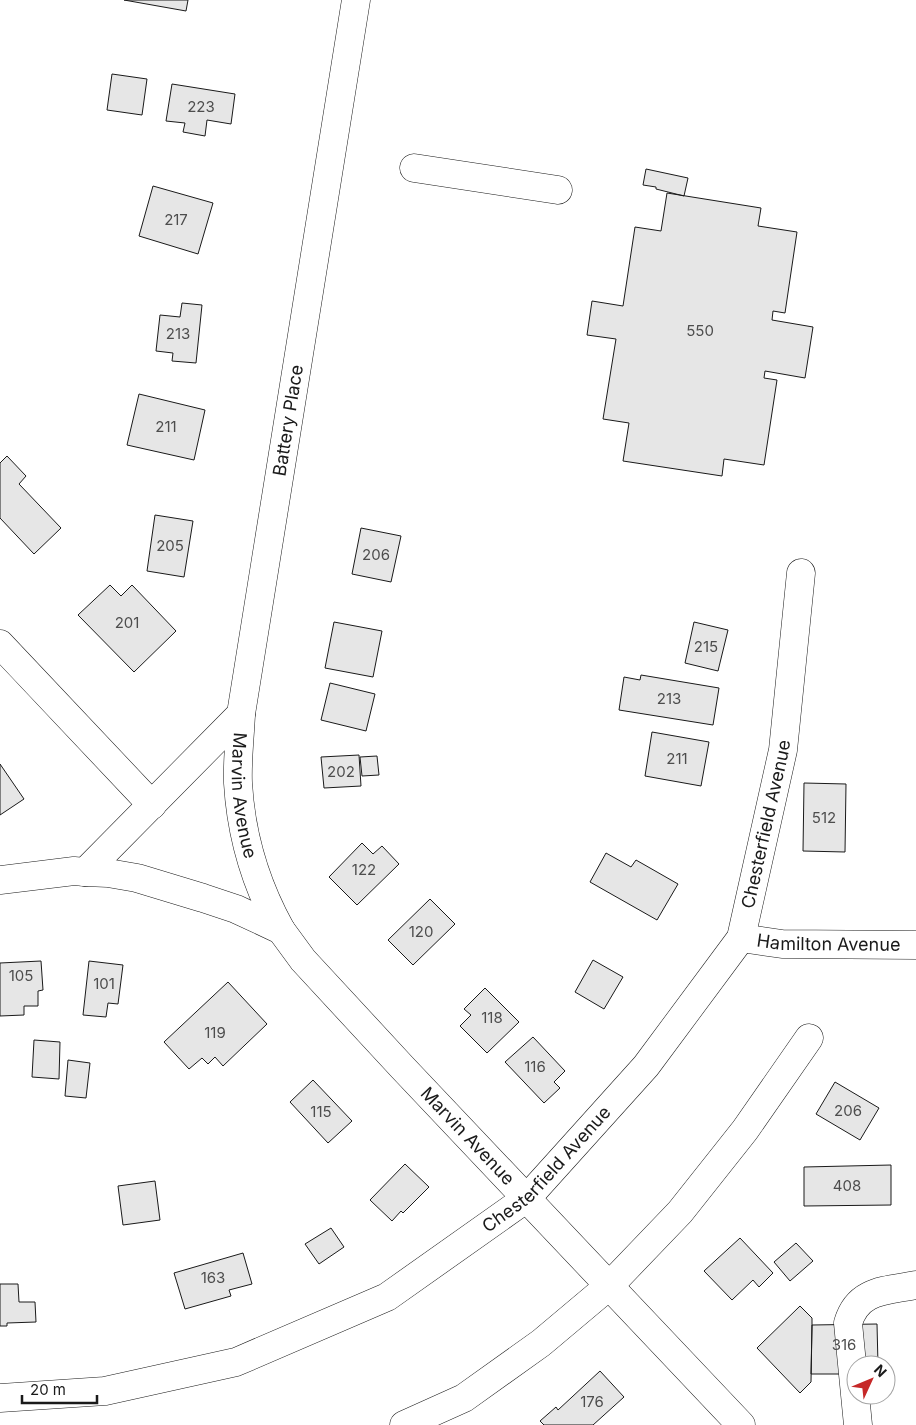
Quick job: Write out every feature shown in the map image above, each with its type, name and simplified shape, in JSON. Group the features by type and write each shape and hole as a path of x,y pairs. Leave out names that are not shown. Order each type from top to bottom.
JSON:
{"street":[{"name":"Battery Place","path":"241,714 356,0"},
{"path":"414,168 558,190"},
{"name":"Chesterfield Avenue","path":"0,1398 105,1391 236,1362 387,1297 527,1198 646,1066 741,938 782,750 796,637 801,574"},
{"path":"0,644 152,805"},
{"path":"85,872 241,714"},
{"name":"Marvin Avenue","path":"241,714 238,782 242,822 254,869 268,906 281,930 303,960 741,1425"},
{"name":"Marvin Avenue","path":"0,880 74,871 108,873 137,878 236,909 281,930"},
{"name":"Hamilton Avenue","path":"741,938 782,944 916,945"},
{"path":"404,1425 464,1398 541,1343 610,1285 680,1212 745,1130 809,1038"},
{"path":"858,1425 848,1323 851,1311 869,1295 916,1285"}],"building":[{"path":"124,0 188,0 186,11"},
{"path":"112,74 147,79 142,115 107,110"},
{"path":"172,84 235,94 231,124 207,120 205,136 183,132 185,123 166,121"},
{"path":"646,169 688,178 684,196 643,185"},
{"path":"153,186 213,203 198,254 139,236"},
{"path":"667,193 761,208 758,226 797,232 785,313 773,311 772,320 813,327 805,378 765,371 764,378 777,380 764,465 724,459 722,476 623,461 629,423 603,419 616,339 587,335 592,301 623,306 635,227 661,231"},
{"path":"182,303 202,305 196,363 172,361 173,353 156,351 160,315 180,317"},
{"path":"139,394 205,410 194,460 127,445"},
{"path":"7,456 26,476 19,484 61,528 34,554 0,518 0,463"},
{"path":"155,515 193,521 184,577 147,571"},
{"path":"361,528 401,536 391,582 352,574"},
{"path":"110,585 121,596 132,585 176,631 134,672 78,615"},
{"path":"334,622 382,631 373,677 325,668"},
{"path":"694,622 728,630 718,671 685,663"},
{"path":"641,675 719,688 713,725 619,710 624,677 640,680"},
{"path":"330,683 375,694 366,731 321,720"},
{"path":"652,732 709,742 701,786 645,776"},
{"path":"359,755 361,786 324,788 321,757"},
{"path":"377,756 379,775 362,776 360,757"},
{"path":"0,764 24,799 0,815"},
{"path":"804,783 846,784 845,852 803,851"},
{"path":"362,843 373,854 382,846 399,864 357,905 329,877"},
{"path":"606,853 631,867 636,860 678,884 657,920 590,882"},
{"path":"430,899 455,924 413,965 388,940"},
{"path":"593,960 623,977 604,1009 575,992"},
{"path":"41,961 43,990 38,991 38,1006 24,1006 24,1015 0,1016 0,963"},
{"path":"89,961 123,965 118,1004 108,1003 106,1017 83,1015"},
{"path":"228,982 267,1024 223,1066 215,1057 208,1064 202,1058 189,1069 164,1042"},
{"path":"485,988 519,1022 487,1053 460,1026 471,1015 464,1009"},
{"path":"533,1037 565,1071 554,1082 560,1088 544,1103 505,1062"},
{"path":"34,1040 60,1042 59,1079 32,1077"},
{"path":"68,1060 90,1063 86,1098 65,1096"},
{"path":"313,1080 352,1121 328,1143 290,1102"},
{"path":"835,1082 879,1108 860,1140 816,1114"},
{"path":"405,1164 429,1187 403,1213 401,1211 392,1221 370,1200"},
{"path":"891,1165 891,1205 804,1206 804,1167"},
{"path":"155,1181 160,1220 123,1225 118,1186"},
{"path":"331,1228 344,1247 319,1264 305,1244"},
{"path":"740,1238 773,1273 759,1287 753,1280 732,1300 704,1271"},
{"path":"796,1243 813,1261 790,1281 774,1262"},
{"path":"243,1253 252,1284 229,1290 231,1296 185,1309 174,1273"},
{"path":"0,1284 18,1284 19,1302 35,1302 36,1322 7,1323 7,1326 0,1326"},
{"path":"800,1306 812,1318 812,1325 811,1382 800,1393 757,1348"},
{"path":"877,1324 878,1355 846,1355 846,1374 811,1374 812,1325"},
{"path":"600,1371 624,1397 593,1425 544,1425 540,1421 556,1407 558,1410"}]}
